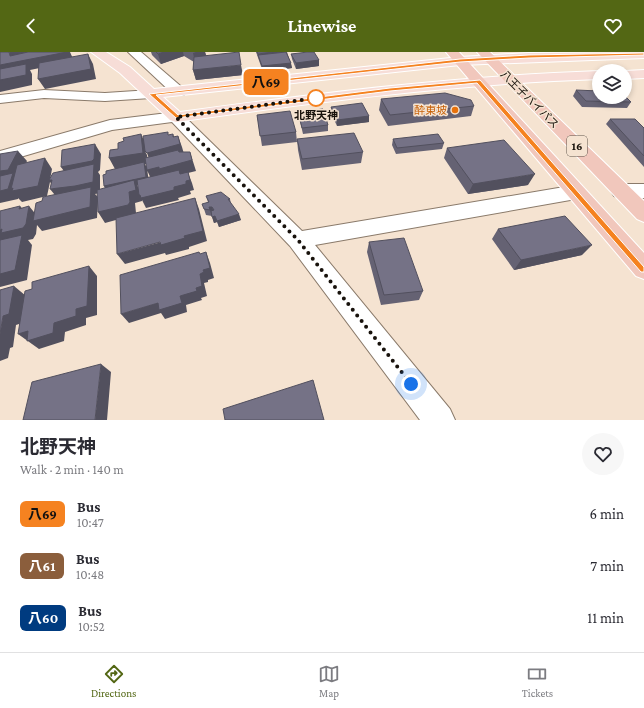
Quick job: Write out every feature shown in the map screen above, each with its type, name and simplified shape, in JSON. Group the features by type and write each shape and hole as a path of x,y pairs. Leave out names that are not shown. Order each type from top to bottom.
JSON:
{"highway":[{"name":"八王子バイパス","path":"486,55 644,214"},
{"name":"八王子バイパス","path":"456,56 644,269"}],"main road":[{"path":"97,52 125,70 176,117 382,90 478,81 592,75"},
{"path":"152,94 179,92 456,56 644,54"},
{"path":"561,56 556,61 565,69 592,75"},
{"path":"632,75 644,74"}],"street":[{"path":"134,52 179,92"},
{"path":"0,99 44,94 104,97 152,94"},
{"path":"0,157 110,125 176,117 298,240 439,420"},
{"path":"621,191 644,191"},
{"path":"298,240 576,192"}],"building":[{"path":"0,52 9,52 10,56 28,52 67,52 0,65"},
{"path":"239,52 241,65 193,70 194,57"},
{"path":"257,52 273,52 258,54"},
{"path":"286,52 291,63 262,66 258,55"},
{"path":"314,52 319,60 296,63 291,54"},
{"path":"88,54 91,69 38,79 39,63"},
{"path":"26,64 26,75 0,80 0,69"},
{"path":"576,90 592,91 592,101 586,101"},
{"path":"445,93 471,100 474,106 390,115 381,99"},
{"path":"362,103 369,116 337,120 331,107"},
{"path":"323,109 328,125 302,128 298,112"},
{"path":"290,111 296,132 260,136 257,115"},
{"path":"610,119 635,119 644,128 644,156"},
{"path":"168,132 168,135 173,134 173,137 178,136 180,144 147,153 145,151 143,136"},
{"path":"354,133 363,152 302,159 297,139"},
{"path":"141,134 143,153 109,158 110,150 118,149 118,143 124,141 123,138"},
{"path":"438,134 444,143 397,148 393,139"},
{"path":"504,140 535,174 473,184 447,148"},
{"path":"95,144 94,159 92,161 61,167 62,150"},
{"path":"178,150 179,152 190,152 192,160 159,169 159,167 147,170 145,158"},
{"path":"18,151 8,170 0,171 0,154"},
{"path":"45,158 38,186 12,191 13,188 11,189 17,165"},
{"path":"144,162 146,177 104,186 103,175 106,174 106,171"},
{"path":"94,164 93,182 50,189 52,180 49,180 53,173"},
{"path":"179,170 180,174 188,172 190,180 186,181 186,184 174,187 174,190 141,198 139,195 137,180"},
{"path":"13,173 8,189 0,191 0,176"},
{"path":"134,180 136,190 129,192 130,202 128,205 98,212 97,190"},
{"path":"91,187 90,207 33,221 36,203 42,201 43,197"},
{"path":"221,192 230,199 228,199 239,214 217,221 215,216 212,217 211,211 214,210 212,207 209,207 210,210 204,209 202,204 209,202 206,196"},
{"path":"195,198 203,231 184,236 185,238 161,245 160,242 117,254 116,218"},
{"path":"20,206 19,209 29,206 26,224 23,228 1,233 0,211"},
{"path":"565,216 592,245 521,260 498,229"},
{"path":"22,235 15,270 0,274 0,240"},
{"path":"404,238 423,291 384,295 369,242"},
{"path":"199,252 200,254 206,252 210,268 203,270 204,272 200,274 202,286 196,288 197,291 180,296 182,303 159,310 158,303 121,314 120,275"},
{"path":"89,266 87,306 76,309 76,316 54,323 53,333 27,341 28,331 18,334 25,291 32,289 32,282"},
{"path":"14,286 9,314 3,316 0,334 0,290"},
{"path":"101,364 95,420 23,420 32,382"},
{"path":"313,380 324,420 225,420 223,409"}],"bus line":[{"name":"八69","path":"644,54 529,57 460,61 152,94 176,117 390,89 478,81 644,269"}],"place":[{"name":"北野天神","path":"316,98"},
{"name":"酔東坡","path":"455,110"}],"route":[{"path":"316,98 176,117 298,240 411,384"}]}
